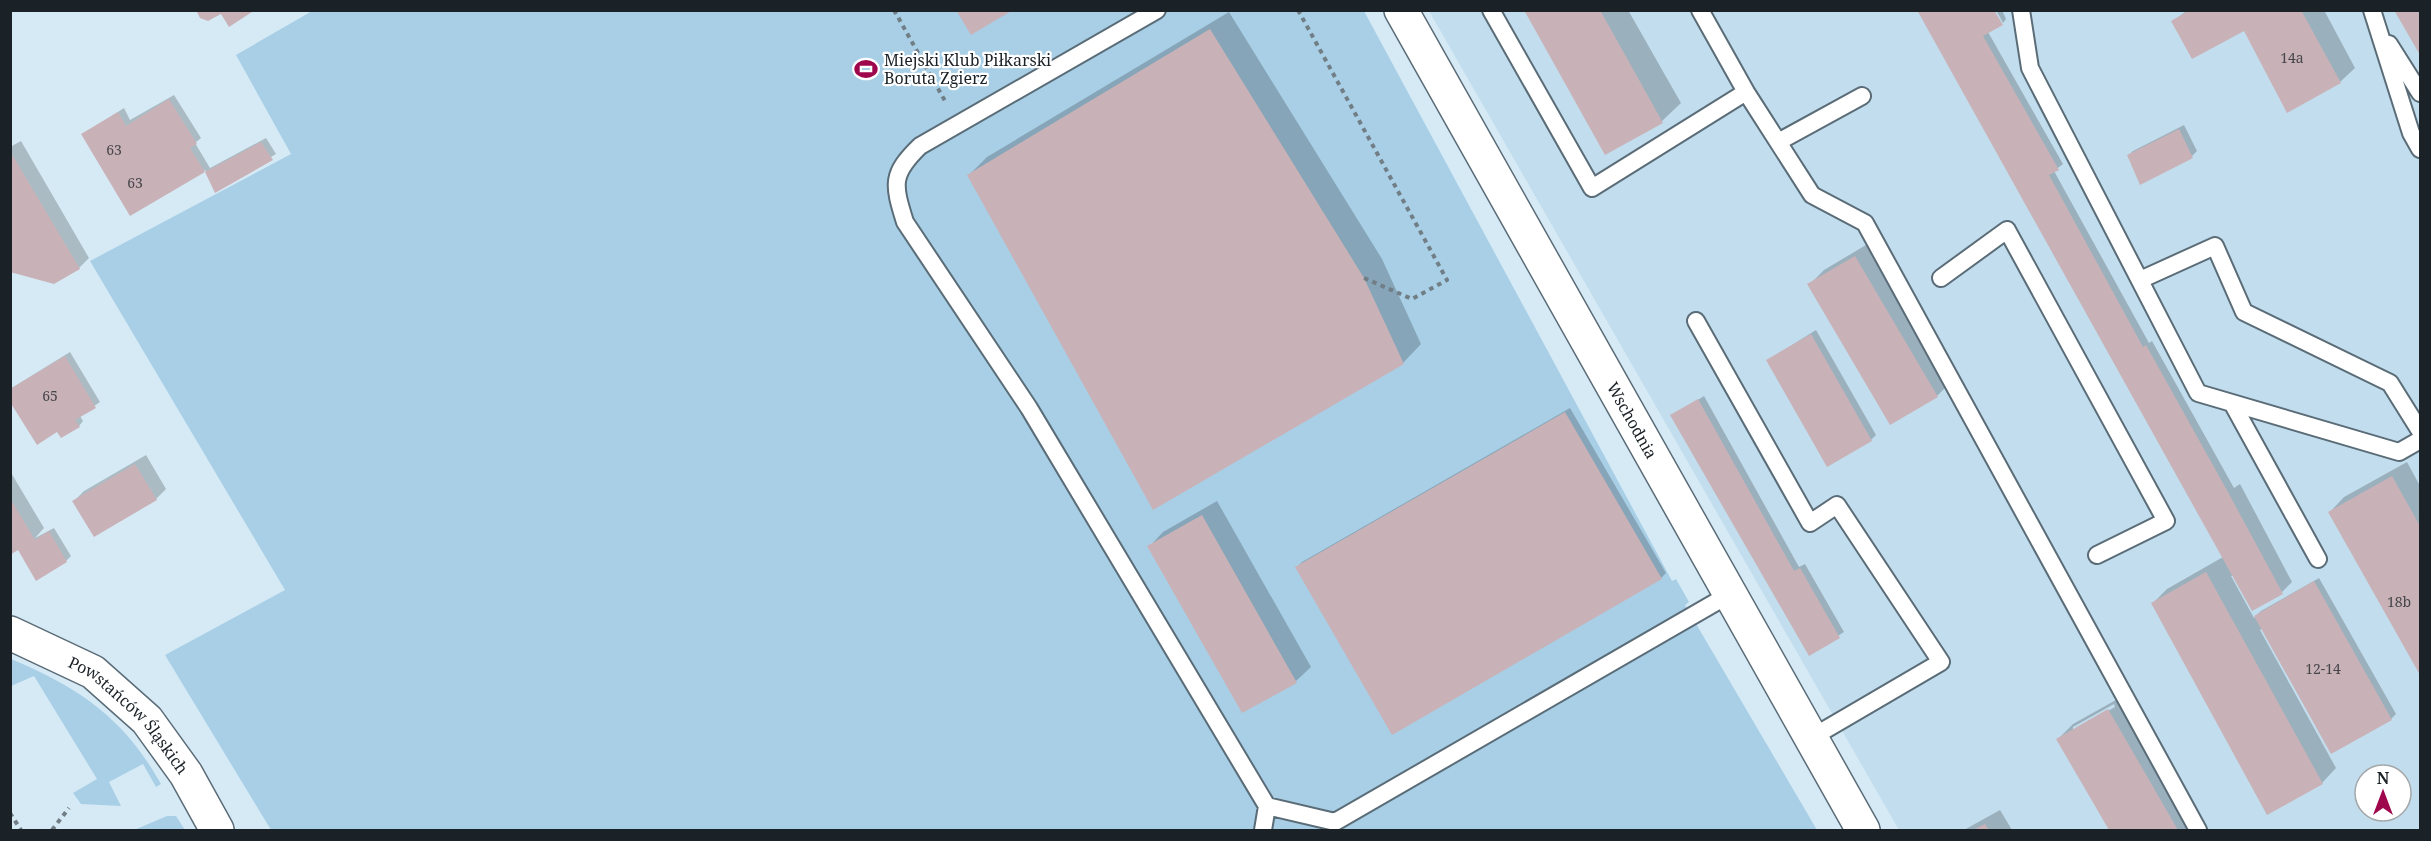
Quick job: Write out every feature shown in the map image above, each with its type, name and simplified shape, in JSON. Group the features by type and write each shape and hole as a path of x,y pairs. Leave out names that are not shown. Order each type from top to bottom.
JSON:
{"street":[{"name":"Wschodnia","path":"1401,10 1863,831"},
{"name":"Powstańców Śląskich","path":"10,633 93,672 147,720 186,774 216,831"}],"lane":[{"path":"1157,10 920,146 902,164 896,192 905,222 1029,408 1268,806 1263,831"},
{"path":"1491,10 1592,188 1746,92"},
{"path":"1700,10 1746,92 1812,195 1865,223 2198,831"},
{"path":"2021,10 2030,68 2198,393 2399,452 2421,440"},
{"path":"2373,10 2388,43 2421,93"},
{"path":"2373,10 2411,133 2421,149"},
{"path":"1778,142 1862,96"},
{"path":"1941,278 2007,230 2166,521 2097,555"},
{"path":"2140,280 2215,246 2244,312 2390,383 2421,431"},
{"path":"1696,321 1809,523 1837,505 1941,662 1811,738"},
{"path":"2232,403 2318,559"},
{"path":"1268,806 1335,822 1730,594"}],"path":[{"path":"894,10 958,125"},
{"path":"1298,10 1447,280 1412,299 1364,278"},
{"path":"52,831 69,808"},
{"path":"10,813 21,831"}],"shaded area":[{"path":"312,11 1364,11 1672,581 1676,579 1689,602 1685,605 1817,830 271,830 165,655 285,590 90,261 291,154 236,55"},
{"path":"1429,11 2420,11 2420,830 1899,830"},
{"path":"11,659 58,681 98,708 132,741 161,784 156,787 143,764 109,782 121,806 81,804 73,793 97,779 34,676 11,686"},
{"path":"167,816 176,816 185,830 134,830"}],"building":[{"path":"196,10 255,10 229,27 221,14 208,21 200,18"},
{"path":"956,10 1013,10 971,35"},
{"path":"1524,10 1600,10 1663,123 1605,155"},
{"path":"1917,10 1994,10 2003,25 1983,36 2059,170 2049,175 2283,594 2252,611"},
{"path":"2190,10 2301,10 2341,83 2287,113 2244,31 2192,59 2171,21"},
{"path":"2394,10 2420,10 2420,55"},
{"path":"1210,29 1364,278 1404,364 1153,510 967,175"},
{"path":"169,99 197,144 190,148 205,172 130,216 81,134 118,112 126,126"},
{"path":"2179,129 2193,158 2140,185 2127,155"},
{"path":"261,142 273,160 215,193 205,172"},
{"path":"10,151 80,269 54,284 10,272"},
{"path":"1855,256 1938,397 1890,425 1807,284"},
{"path":"1811,334 1872,441 1827,467 1766,360"},
{"path":"65,356 96,408 75,420 80,427 61,438 57,432 37,445 10,402 10,389"},
{"path":"1698,399 1794,571 1800,568 1840,638 1809,656 1670,415"},
{"path":"1565,412 1662,579 1392,735 1295,567"},
{"path":"135,464 157,500 94,537 72,501"},
{"path":"2392,476 2420,526 2420,675 2328,512"},
{"path":"10,498 35,540 49,531 67,562 36,581 18,550 10,555"},
{"path":"1202,515 1297,683 1242,713 1147,546"},
{"path":"2206,572 2323,784 2267,815 2151,603"},
{"path":"2314,581 2392,720 2331,754 2254,616"},
{"path":"2108,709 2178,830 2109,830 2056,739"},
{"path":"1985,824 1989,830 1973,830"}],"place":[{"name":"Miejski Klub Piłkarski Boruta Zgierz","path":"866,69"}]}
